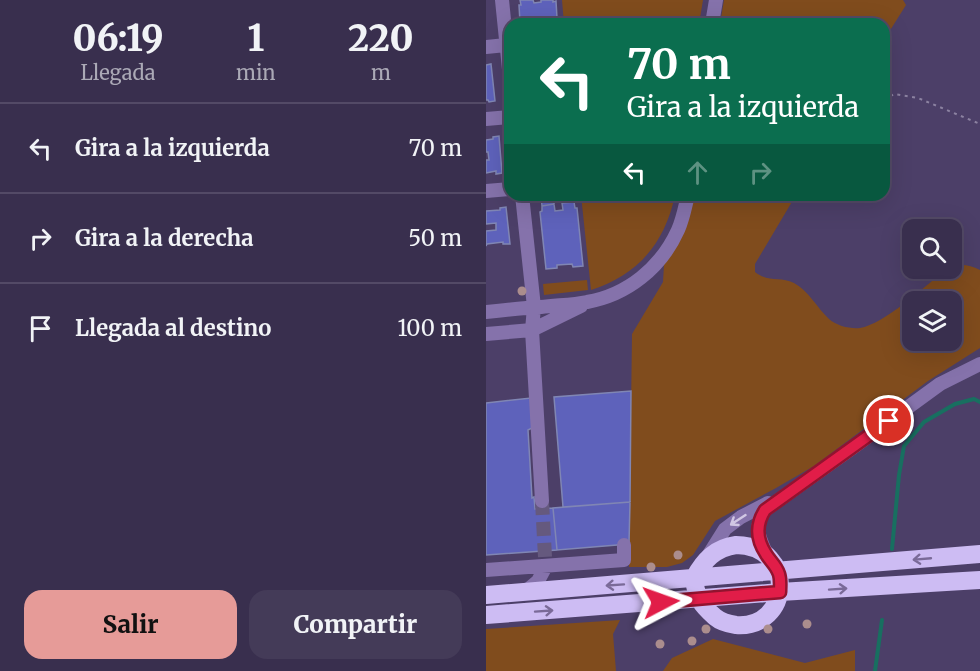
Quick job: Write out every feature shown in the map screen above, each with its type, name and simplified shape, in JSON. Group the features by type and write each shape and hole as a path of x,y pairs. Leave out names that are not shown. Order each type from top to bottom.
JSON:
{"highway":[{"path":"746,545 766,554 773,561 780,581 780,592 776,604 768,615 756,622 744,625 718,620 698,599 694,578 705,561 725,546 746,545"},
{"path":"486,595 980,555"},
{"path":"486,615 780,592 980,580"}],"street":[{"path":"502,0 504,22"},
{"path":"713,18 716,0"},
{"path":"486,47 504,45"},
{"path":"486,119 504,118"},
{"path":"486,191 504,190"},
{"path":"523,201 533,319 542,501"},
{"path":"487,334 609,296 630,286 646,274 669,247 678,230 686,201"},
{"path":"486,312 533,319 588,302"},
{"path":"766,554 759,536 759,520 765,510 940,384 980,364"},
{"path":"705,561 725,529 741,517 786,495"},
{"path":"486,570 546,562 624,560 624,545"},
{"path":"546,562 555,580 570,588"},
{"path":"525,592 543,574 546,562"}],"path":[{"path":"890,96 894,94 918,98 980,124"}],"shaded area":[{"path":"562,0 703,0 700,18 564,18"},
{"path":"724,0 903,0 906,5 890,30 890,18 721,18"},
{"path":"582,201 673,201 664,228 647,255 623,276 591,290"},
{"path":"692,201 792,201 755,264 755,272 765,277 794,283 804,290 825,315 844,326 860,328 870,325 902,305 902,351 962,351 962,291 920,291 934,279 962,279 962,265 973,267 980,270 980,348 928,381 814,466 715,521 693,555 682,563 667,567 629,567 632,334 663,282 664,265 684,228"},
{"path":"587,280 588,290 544,295 543,284"},
{"path":"620,620 613,634 616,671 486,671 486,629"},
{"path":"713,639 805,663 855,650 855,671 663,671 672,658"}],"building":[{"path":"520,0 533,0 534,3 541,2 541,0 556,1 557,18 520,18 519,5 521,5"},
{"path":"491,64 495,101 489,102 486,100 486,65"},
{"path":"499,136 502,173 496,174 496,171 486,173 486,160 489,160 486,140"},
{"path":"542,201 553,201 554,204 542,206"},
{"path":"574,202 577,208 583,266 557,265 557,268 546,269 540,212 542,206 554,204 555,211 563,210 562,203"},
{"path":"506,207 510,244 503,244 503,242 486,246 486,231 496,230 496,223 486,224 486,211"},
{"path":"631,391 630,502 563,507 554,397"},
{"path":"531,398 532,428 528,430 532,498 534,497 535,509 553,508 557,550 486,555 486,403"},
{"path":"630,502 629,544 557,550 553,508"}],"waterway":[{"path":"892,549 904,446 924,422 955,404 974,399 980,402"},
{"path":"875,671 882,620"}],"tunnel":[{"path":"542,501 545,557"}],"route":[{"path":"661,602 780,592 778,572 773,561 766,554 758,530 759,520 765,510 889,421"}]}
